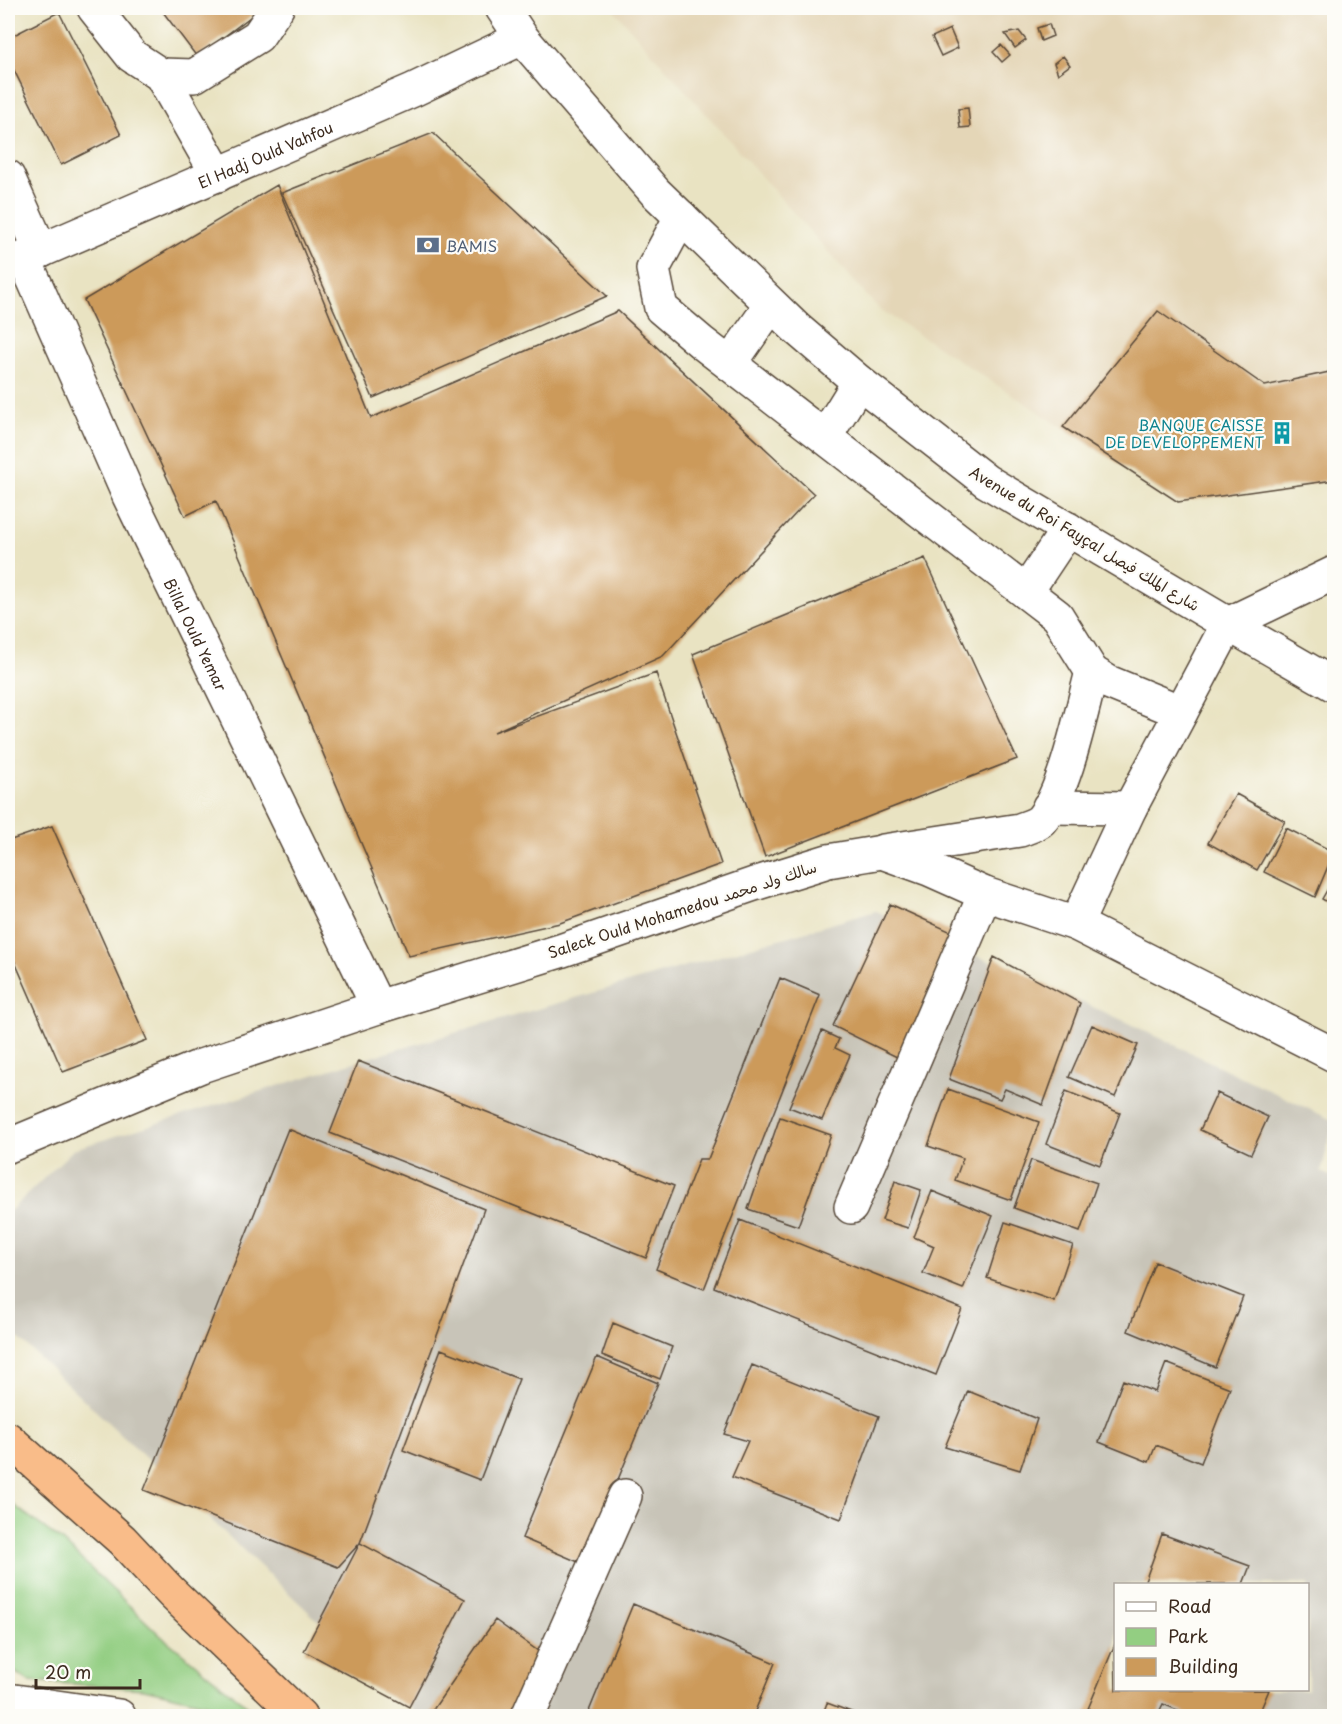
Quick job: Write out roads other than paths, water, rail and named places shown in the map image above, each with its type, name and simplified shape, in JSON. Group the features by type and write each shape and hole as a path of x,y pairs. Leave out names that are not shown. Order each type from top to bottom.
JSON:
{"highway":[{"path":"8,1439 122,1540 171,1592 300,1716"}],"street":[{"path":"94,8 132,56 161,75 218,175"},
{"path":"161,75 194,76 258,36 277,8"},
{"name":"Avenue du Roi Fayçal شارع الملك فيصل","path":"502,8 522,38 655,192 771,305 859,382 987,481 1335,685"},
{"name":"El Hadj Ould Vahfou","path":"24,258 413,90 522,38"},
{"name":"Billal Ould Yemar","path":"8,177 24,258 129,496 378,1007"},
{"path":"681,217 653,269 661,308 730,364 1057,616 1092,672 1181,712"},
{"path":"730,364 771,305"},
{"path":"825,437 859,382"},
{"path":"1026,592 1068,529"},
{"path":"1076,924 1130,808 1228,624 1335,573"},
{"path":"882,852 1020,830 1039,822 1049,807 1066,766 1092,672"},
{"path":"1049,807 1130,808"},
{"name":"Saleck Ould Mohamedou سالك ولد محمد","path":"8,1146 201,1066 378,1007 560,951 764,880 828,861 882,852 929,869 984,894 1076,924 1335,1054"},
{"path":"851,1207 984,894"},
{"path":"528,1716 625,1496"},
{"path":"8,1700 119,1716"}],"place":[{"name":"BAMIS","path":"428,245"},
{"name":"BANQUE CAISSE DE DEVELOPPEMENT","path":"1282,433"}]}
